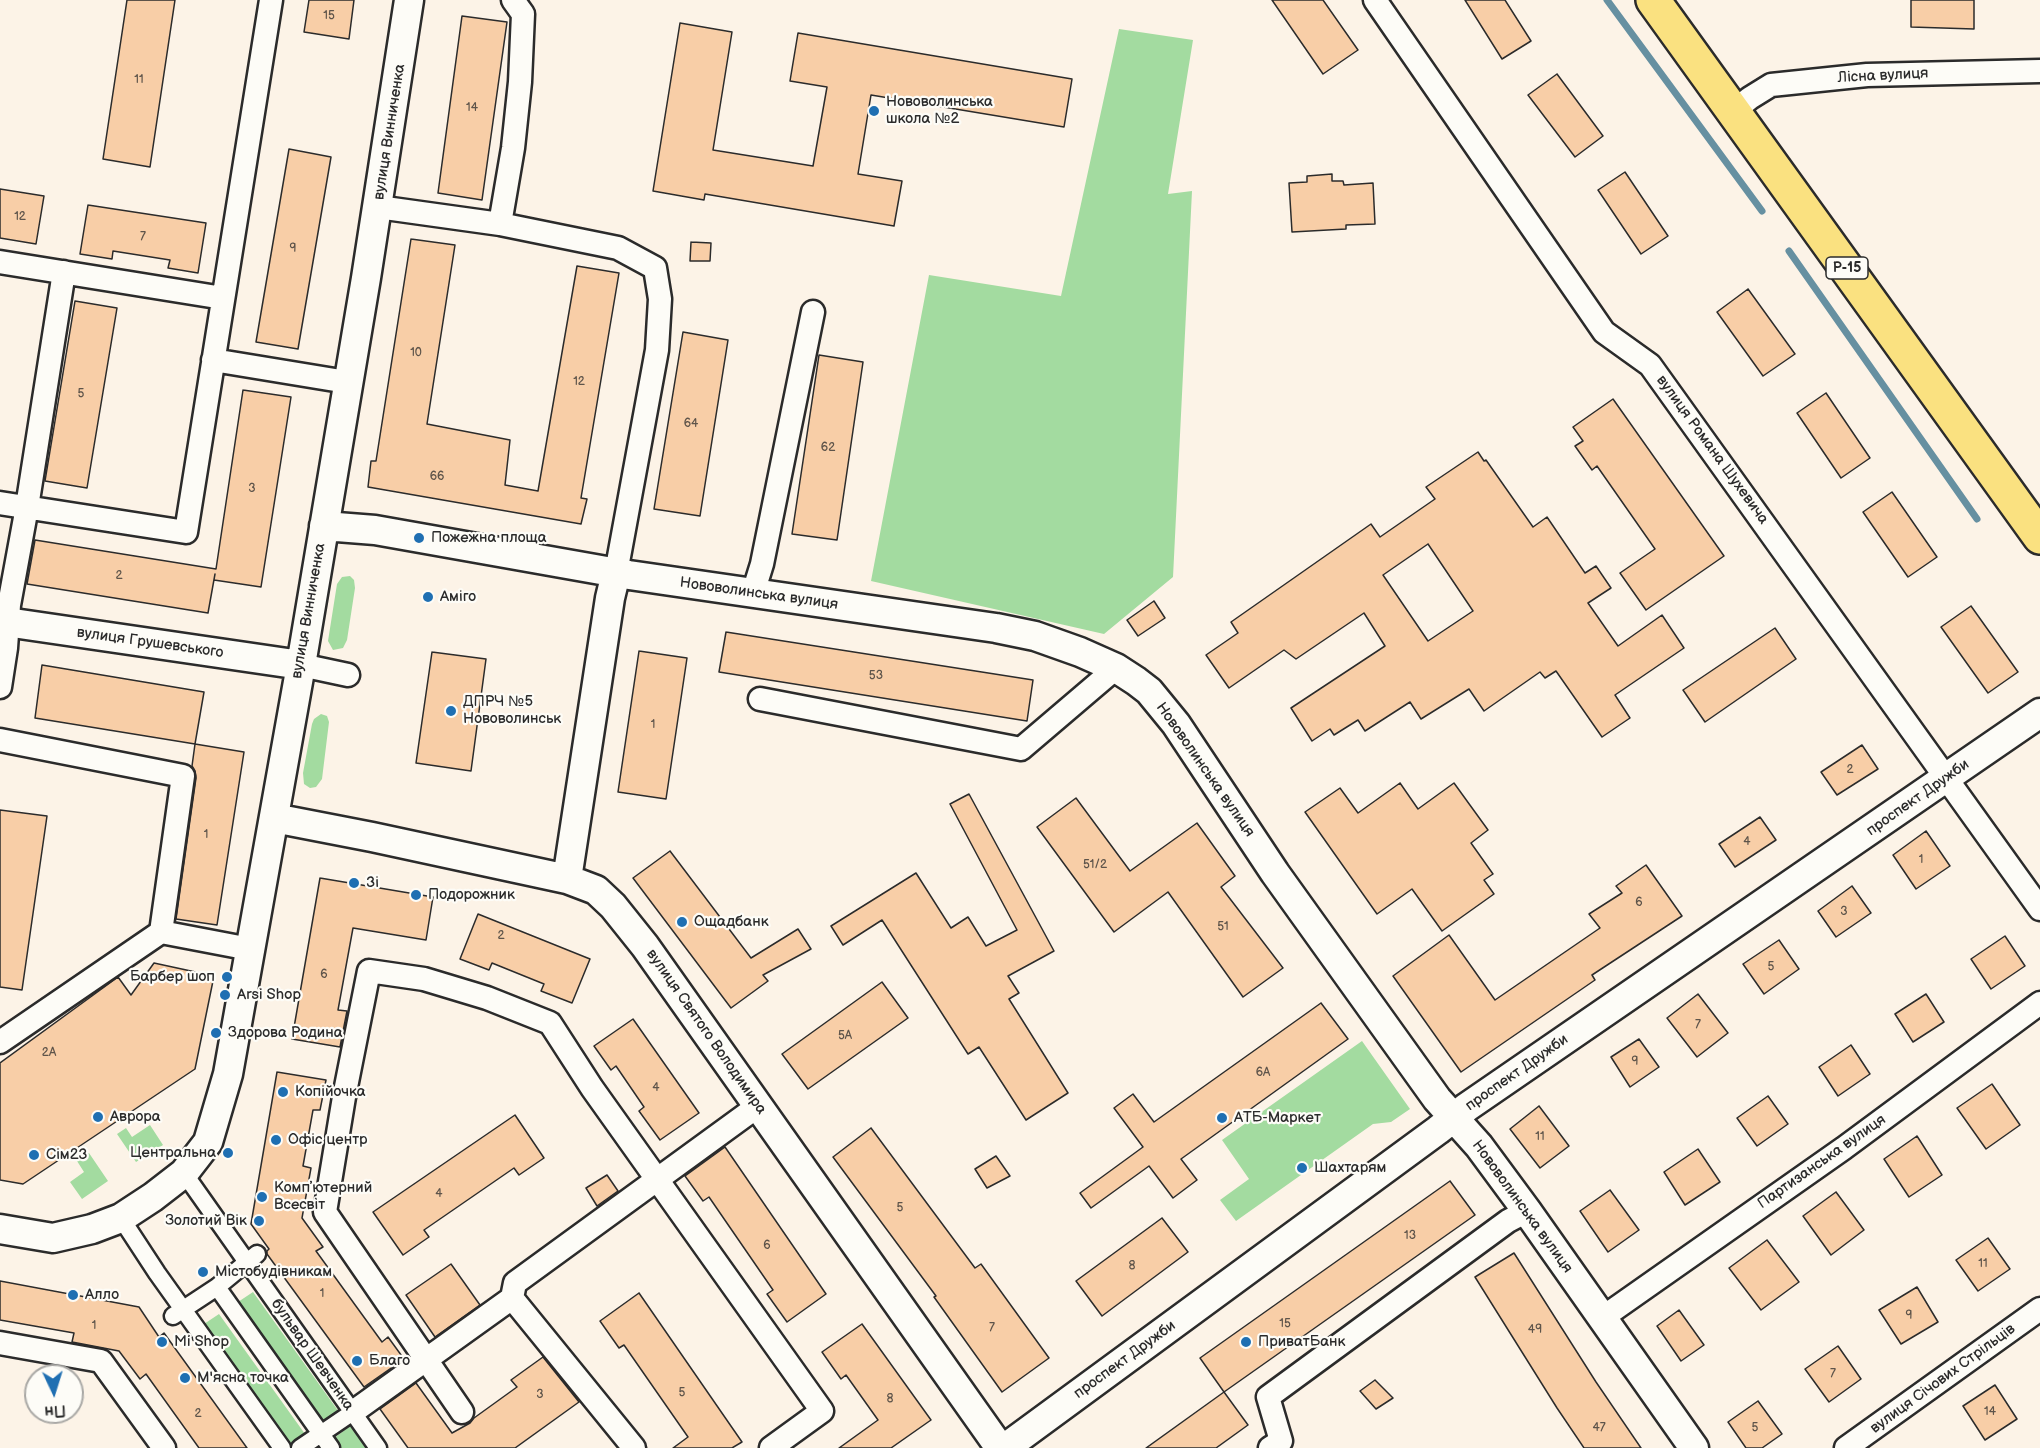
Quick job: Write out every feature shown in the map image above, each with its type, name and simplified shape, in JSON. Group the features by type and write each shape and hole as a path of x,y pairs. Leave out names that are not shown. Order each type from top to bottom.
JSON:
{"main road":[{"name":"Р-15","path":"1653,0 2040,537"}],"street":[{"path":"0,503 186,532 271,0"},
{"name":"вулиця Винниченка","path":"0,1229 53,1238 121,1218 184,1173 208,1142 228,1074 274,818 378,207 410,0"},
{"path":"500,224 513,148 520,82 523,14 513,0"},
{"name":"вулиця Романа Шухевича","path":"1376,0 1604,332 1650,365 2040,909"},
{"name":"Лісна вулиця","path":"1734,111 1770,85 1867,75 2040,71"},
{"path":"378,207 500,224 618,248 655,267 660,299 657,350 608,610 567,879"},
{"path":"0,262 224,298"},
{"path":"0,687 4,621 27,507 64,272"},
{"path":"753,593 762,564 813,312"},
{"path":"213,360 347,382"},
{"name":"Нововолинська вулиця","path":"324,526 375,530 616,573 996,628 1035,636 1116,668 1149,691 1176,724 1275,873 1437,1099 1479,1146 1527,1211 1694,1448"},
{"name":"вулиця Грушевського","path":"4,621 301,665"},
{"path":"301,665 348,675"},
{"path":"760,699 1021,749 1116,668"},
{"name":"проспект Дружби","path":"1003,1448 1453,1118 2040,713"},
{"path":"0,740 183,776 161,932"},
{"name":"вулиця Святого Володимира","path":"274,818 567,879 596,890 645,946 1003,1448"},
{"path":"0,1042 161,932 250,949"},
{"path":"462,1412 325,1212 344,1097 369,971 424,979 487,998 550,1023 592,1088 822,1410 771,1448"},
{"name":"Партизанська вулиця","path":"1602,1318 1844,1148 2040,1003"},
{"path":"300,1448 512,1298 515,1283 758,1106"},
{"name":"бульвар Шевченка","path":"184,1173 252,1259 378,1448"},
{"path":"1270,1448 1281,1441 1268,1397 1508,1221 1527,1211"},
{"path":"121,1218 178,1312 282,1448"},
{"path":"178,1312 217,1287 252,1259"},
{"path":"217,1287 331,1448"},
{"path":"512,1298 634,1448"},
{"name":"вулиця Січових Стрільців","path":"1846,1448 2040,1309"},
{"path":"0,1343 102,1361 164,1448"}],"green space":[{"path":"1119,29 1193,40 1168,194 1192,191 1173,577 1104,634 871,581 929,275 1061,296"},
{"path":"350,576 354,580 355,588 347,640 343,648 333,650 328,641 337,584 342,577"},
{"path":"321,714 327,716 329,722 322,779 316,787 310,788 304,784 303,773 312,724 314,719"},
{"path":"1362,1041 1410,1109 1391,1122 1373,1124 1236,1221 1220,1200 1249,1179 1222,1140"},
{"path":"150,1125 163,1145 136,1162 117,1134 126,1128 132,1137"},
{"path":"89,1153 108,1181 82,1199 70,1182 84,1172 77,1161"},
{"path":"253,1292 339,1412 324,1423 238,1302"},
{"path":"219,1314 305,1434 290,1444 204,1324"},
{"path":"350,1426 366,1448 341,1448 334,1438"}],"building":[{"path":"127,0 175,0 150,167 103,159"},
{"path":"309,0 354,0 349,39 304,32"},
{"path":"1272,0 1323,0 1358,50 1323,74"},
{"path":"1465,0 1505,0 1531,41 1502,59"},
{"path":"1911,0 1974,0 1974,29 1911,27"},
{"path":"462,16 507,22 482,200 438,193"},
{"path":"680,23 732,32 713,150 813,166 827,87 790,81 798,33 1072,79 1064,127 871,95 858,174 902,181 894,226 705,194 704,200 653,191"},
{"path":"1557,74 1603,136 1575,157 1528,95"},
{"path":"289,149 331,157 298,349 256,342"},
{"path":"1625,172 1668,236 1641,254 1598,190"},
{"path":"1332,174 1332,181 1343,181 1344,185 1373,183 1375,224 1346,225 1346,229 1292,232 1289,183 1307,182 1307,176"},
{"path":"0,189 44,196 36,244 0,238"},
{"path":"88,205 206,223 198,273 168,268 170,260 113,251 112,259 80,254"},
{"path":"411,239 455,245 427,424 510,440 505,485 538,491 577,266 619,273 581,498 587,499 581,524 368,487 371,461 376,461"},
{"path":"691,242 711,243 710,261 690,261"},
{"path":"1748,289 1795,354 1763,376 1717,312"},
{"path":"75,301 117,308 87,488 45,481"},
{"path":"683,332 728,340 700,516 654,509"},
{"path":"819,355 863,362 837,540 792,534"},
{"path":"243,390 291,397 261,587 214,580 215,574 208,613 27,584 35,540 216,569"},
{"path":"1826,393 1870,458 1841,478 1797,413"},
{"path":"1613,399 1724,556 1646,610 1620,573 1655,549 1597,466 1592,470 1575,446 1583,441 1573,427"},
{"path":"1478,452 1533,527 1547,517 1585,573 1596,566 1611,588 1588,603 1618,646 1662,615 1684,648 1615,695 1630,718 1602,737 1556,671 1545,678 1540,672 1484,711 1469,689 1421,719 1410,702 1365,731 1358,720 1334,735 1330,729 1312,741 1291,708 1385,646 1364,613 1296,659 1284,650 1229,688 1206,655 1238,633 1231,622 1371,524 1380,537 1435,499 1426,487","holes":["1428,544 1473,611 1428,641 1383,575"]},
{"path":"1892,492 1937,557 1908,577 1863,512"},
{"path":"1154,601 1165,618 1138,636 1127,620"},
{"path":"1971,606 2018,672 1988,693 1941,627"},
{"path":"1775,628 1796,659 1705,722 1683,690"},
{"path":"726,632 1033,680 1027,721 719,672"},
{"path":"639,651 687,658 666,799 618,792"},
{"name":"ДПРЧ №5 Нововолинськ","path":"432,652 486,659 471,771 416,763"},
{"path":"42,665 204,692 195,744 35,718"},
{"path":"195,744 244,752 217,925 176,919 196,778 192,766"},
{"path":"1862,745 1878,769 1837,795 1821,772"},
{"path":"1400,783 1418,809 1454,783 1488,830 1471,843 1493,874 1484,880 1494,894 1442,931 1412,889 1377,914 1305,812 1340,788 1358,813"},
{"path":"969,794 1054,951 1008,976 1019,993 1009,999 1068,1093 1026,1120 979,1047 968,1054 882,920 843,945 831,926 916,873 951,928 968,917 986,946 1017,930 950,804"},
{"path":"1076,798 1130,871 1197,823 1235,876 1221,887 1283,968 1243,997 1168,892 1114,932 1037,827"},
{"path":"0,810 47,816 22,990 0,987"},
{"path":"1760,817 1776,840 1735,867 1719,844"},
{"path":"1926,831 1950,866 1916,889 1893,855"},
{"path":"670,851 751,958 798,929 811,949 763,975 768,981 731,1008 633,878"},
{"path":"1646,865 1682,916 1592,975 1595,980 1461,1072 1393,976 1449,935 1495,1000 1600,928 1589,914 1622,893 1616,886"},
{"path":"320,878 433,897 426,940 353,928 338,1010 347,1011 340,1047 292,1039"},
{"path":"1852,886 1871,913 1836,937 1818,911"},
{"path":"478,914 590,959 572,1003 541,991 544,984 492,963 489,970 460,959"},
{"path":"2005,936 2025,966 1991,989 1971,959"},
{"path":"1779,940 1799,969 1764,994 1743,964"},
{"path":"154,963 214,976 195,1069 23,1184 0,1180 0,1063 118,977 131,995"},
{"path":"882,982 908,1018 808,1089 782,1054"},
{"path":"1698,994 1728,1033 1697,1057 1667,1018"},
{"path":"1926,994 1944,1022 1913,1042 1895,1014"},
{"path":"1321,1003 1348,1039 1181,1159 1197,1180 1173,1198 1149,1166 1091,1208 1080,1193 1143,1147 1114,1108 1133,1094 1154,1122"},
{"path":"633,1019 699,1113 660,1140 639,1111 644,1107 616,1066 611,1070 594,1046"},
{"path":"1639,1039 1659,1067 1630,1087 1611,1057"},
{"path":"1851,1045 1870,1074 1838,1096 1819,1067"},
{"path":"277,1072 326,1080 320,1110 313,1110 303,1166 311,1168 302,1218 323,1247 316,1251 382,1342 388,1337 404,1359 364,1387 267,1254 269,1249 251,1224"},
{"path":"1992,1084 2020,1125 1986,1149 1957,1108"},
{"path":"1768,1096 1788,1124 1757,1146 1737,1118"},
{"path":"1539,1106 1569,1146 1540,1168 1510,1129"},
{"path":"515,1115 544,1158 519,1175 514,1168 424,1230 429,1237 403,1255 373,1212"},
{"path":"871,1128 975,1268 981,1264 1049,1358 1002,1392 934,1297 936,1296 833,1157"},
{"path":"1917,1136 1942,1175 1909,1197 1884,1159"},
{"path":"725,1147 826,1294 787,1322 767,1294 773,1290 709,1197 703,1201 685,1176"},
{"path":"1698,1149 1720,1182 1685,1205 1664,1172"},
{"path":"996,1156 1010,1176 987,1188 975,1169"},
{"path":"607,1175 618,1191 597,1206 586,1188"},
{"path":"1450,1181 1475,1215 1224,1392 1200,1358"},
{"path":"1610,1190 1639,1230 1608,1252 1580,1211"},
{"path":"1836,1192 1864,1230 1831,1255 1803,1216"},
{"path":"1162,1218 1188,1252 1102,1316 1076,1281"},
{"path":"1988,1238 2010,1269 1978,1291 1956,1260"},
{"path":"1767,1240 1799,1282 1761,1310 1729,1268"},
{"path":"1514,1253 1641,1448 1584,1448 1557,1408 1475,1277"},
{"path":"451,1264 480,1305 435,1337 406,1295"},
{"path":"0,1281 139,1307 159,1337 164,1333 247,1448 199,1448 146,1374 140,1379 119,1351 72,1342 74,1333 0,1320"},
{"path":"1917,1287 1938,1322 1901,1344 1879,1310"},
{"path":"639,1293 742,1442 732,1448 673,1448 688,1437 624,1345 619,1348 600,1321"},
{"path":"1679,1310 1704,1345 1681,1361 1657,1326"},
{"path":"862,1324 931,1420 891,1448 839,1448 878,1420 846,1375 841,1379 822,1352"},
{"path":"1838,1346 1861,1379 1829,1402 1805,1369"},
{"path":"543,1357 579,1402 515,1448 408,1448 380,1409 416,1383 452,1433 470,1423 517,1387 511,1380"},
{"path":"1375,1380 1393,1398 1376,1409 1360,1391"},
{"path":"1995,1385 2017,1419 1985,1440 1963,1406"},
{"path":"1224,1392 1248,1425 1216,1448 1146,1448"},
{"path":"1758,1401 1782,1434 1762,1448 1746,1448 1728,1422"}],"waterway":[{"path":"1607,0 1762,211"},
{"path":"1789,251 1977,519"}],"place":[{"name":"Нововолинська школа №2","path":"874,111"},
{"name":"Пожежна площа","path":"419,538"},
{"name":"Аміго","path":"428,597"},
{"name":"ДПРЧ №5 Нововолинськ","path":"451,711"},
{"name":"3і","path":"354,883"},
{"name":"Подорожник","path":"416,895"},
{"name":"Ощадбанк","path":"682,922"},
{"name":"Барбер шоп","path":"227,977"},
{"name":"Arsi Shop","path":"225,995"},
{"name":"Здорова Родина","path":"216,1033"},
{"name":"Копійочка","path":"283,1092"},
{"name":"Аврора","path":"98,1117"},
{"name":"АТБ-Маркет","path":"1222,1118"},
{"name":"Офіс центр","path":"276,1140"},
{"name":"Центральна","path":"228,1153"},
{"name":"Сім23","path":"34,1155"},
{"name":"Шахтарям","path":"1302,1168"},
{"name":"Компʼютерний Всесвіт","path":"262,1197"},
{"name":"Золотий Вік","path":"259,1221"},
{"name":"Містобудівникам","path":"203,1272"},
{"name":"Алло","path":"73,1295"},
{"name":"Mi Shop","path":"162,1342"},
{"name":"ПриватБанк","path":"1246,1342"},
{"name":"Благо","path":"357,1361"},
{"name":"М'ясна точка","path":"185,1378"}]}
